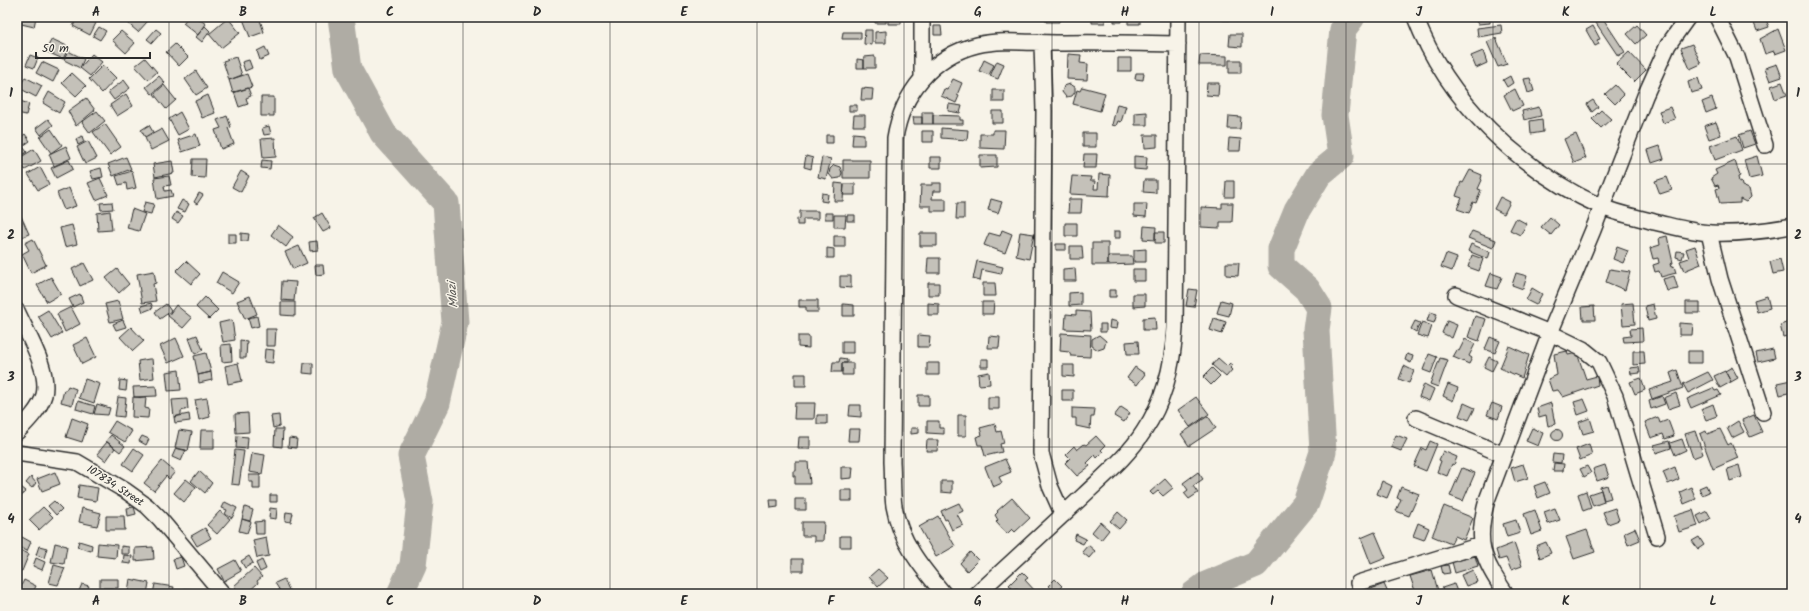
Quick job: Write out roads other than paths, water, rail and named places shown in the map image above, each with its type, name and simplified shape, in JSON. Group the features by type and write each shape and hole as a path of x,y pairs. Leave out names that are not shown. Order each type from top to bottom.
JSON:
{"street":[{"path":"922,17 922,78"},
{"path":"977,594 1114,467 1144,432 1159,404 1168,378 1174,349 1178,17"},
{"path":"1415,17 1421,33 1448,81 1459,96 1493,134 1512,150 1554,180 1602,207 1667,225 1709,233 1737,232 1792,226"},
{"path":"1506,594 1487,562 1481,545 1482,518 1550,333 1565,300 1659,64 1677,30 1688,17"},
{"path":"1717,17 1737,57 1765,145"},
{"path":"944,594 917,562 906,544 900,531 894,504 892,462 895,138 902,111 922,78 951,54 970,47 1000,42 1178,44"},
{"path":"1042,43 1044,111 1040,434 1044,470 1063,515"},
{"path":"1709,233 1720,279 1763,412"},
{"path":"1456,295 1550,333 1593,355 1605,372 1625,426 1657,536"},
{"path":"17,311 41,363 44,387 44,395 40,406 17,432"},
{"path":"1416,418 1504,455"},
{"name":"107834 Street","path":"17,452 77,462 126,491 147,506 160,519 223,594"},
{"path":"1358,583 1481,545"}],"waterway":[{"name":"Mlazi","path":"341,17 348,69 383,133 446,203 455,322 437,403 411,456 420,502 413,565 400,594"},
{"path":"1194,594 1206,585 1256,564 1306,503 1323,452 1316,330 1319,308 1307,289 1281,266 1281,249 1297,210 1319,174 1341,156 1335,115 1343,29 1352,17"}]}
